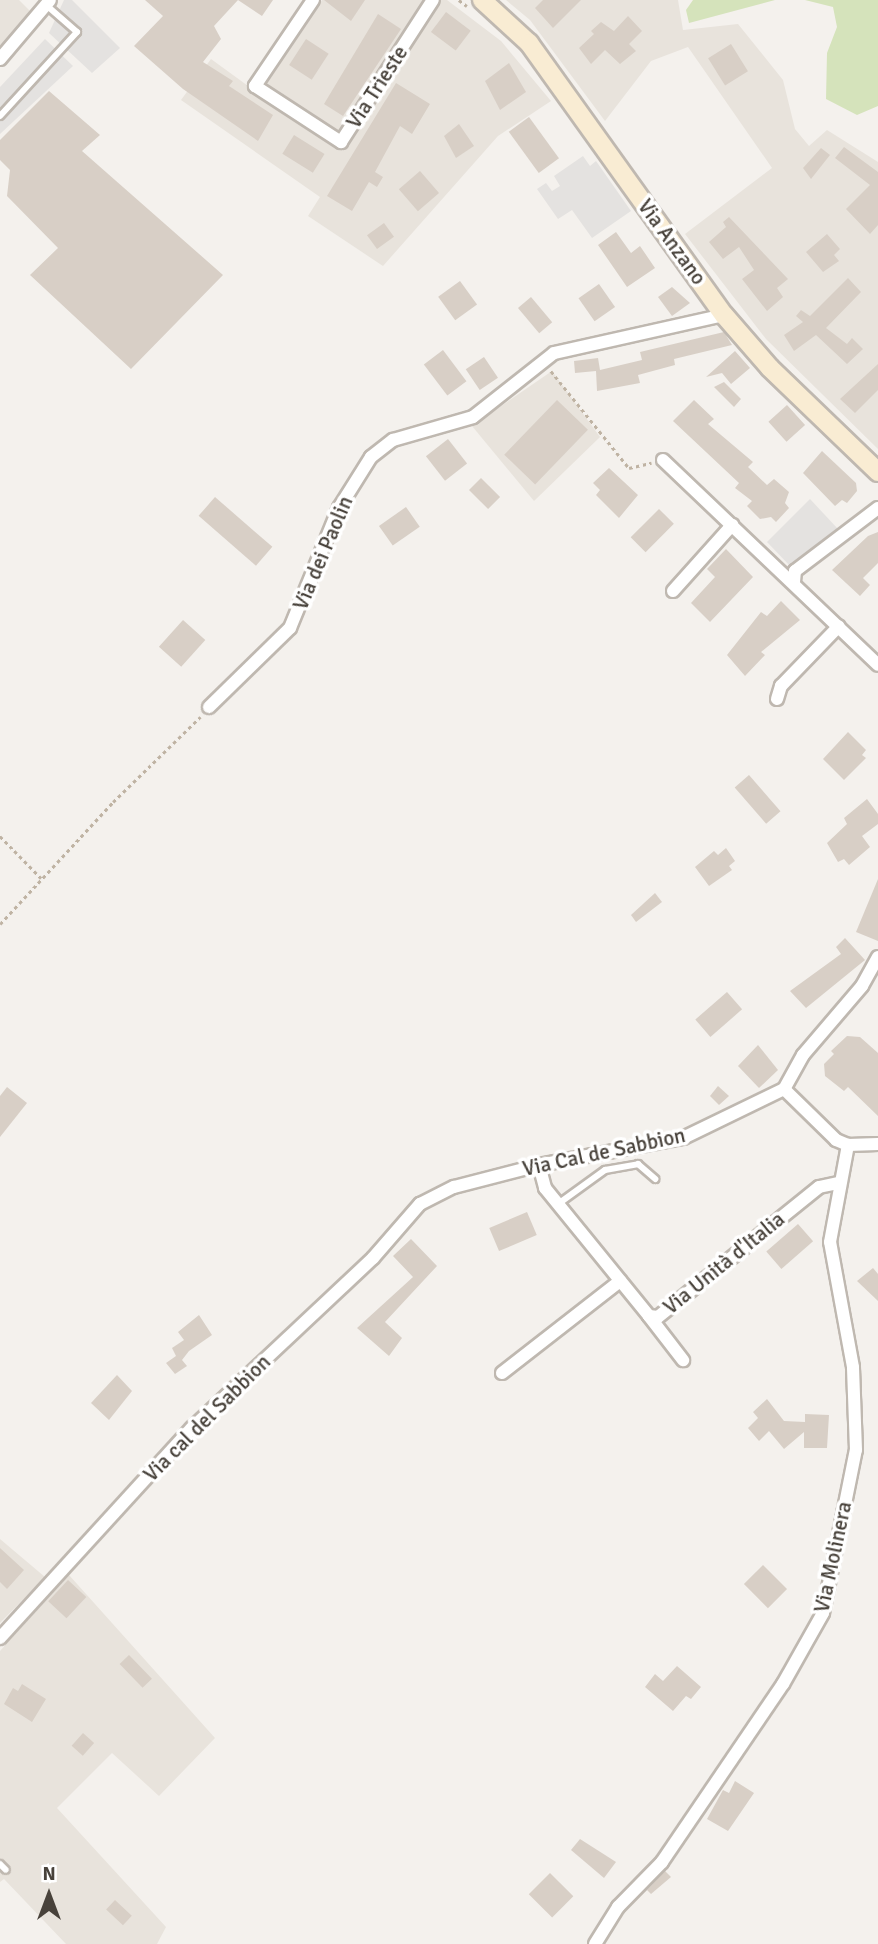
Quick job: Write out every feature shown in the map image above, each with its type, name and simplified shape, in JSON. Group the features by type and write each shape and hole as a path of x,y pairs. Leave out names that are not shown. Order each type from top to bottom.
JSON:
{"main road":[{"name":"Via Anzano","path":"482,0 508,19 536,52 724,315 770,368 878,472"}],"street":[{"name":"Via Trieste","path":"313,0 255,86 341,142 433,0"},
{"path":"0,59 48,3"},
{"name":"Via dei Paolin","path":"209,707 290,628 338,508 371,457 393,440 416,431 473,417 505,396 543,360 566,349 622,341 724,315"},
{"path":"663,460 794,582 878,665"},
{"path":"794,582 795,571 878,508"},
{"path":"673,591 732,525"},
{"path":"777,699 781,686 839,626"},
{"path":"878,957 862,986 803,1055 784,1089 822,1129 848,1145 878,1144"},
{"name":"Via Cal de Sabbion","path":"420,1204 454,1187 539,1165 683,1138 784,1089"},
{"name":"Via Molinera","path":"595,1944 618,1907 662,1862 783,1684 823,1612 857,1426 853,1367 832,1271 830,1242 838,1183 848,1145"},
{"name":"Via Unità d'Italia","path":"539,1165 545,1188 649,1316 658,1317 819,1187 838,1183"},
{"name":"Via cal del Sabbion","path":"0,1637 192,1428 373,1258 420,1204"},
{"path":"502,1373 620,1281"},
{"path":"649,1316 683,1360"}],"lane":[{"path":"0,116 77,32 48,3"},
{"path":"558,1204 605,1170 638,1164 655,1179"},
{"path":"0,1864 6,1870"}],"path":[{"path":"543,360 629,468 663,460"},
{"path":"0,924 41,878 209,707"},
{"path":"0,836 41,878"}],"shaded area":[{"path":"0,0 19,0 33,14 0,55"},
{"path":"64,0 72,0 120,48 92,73 49,33"},
{"path":"322,0 447,0 501,41 551,101 498,136 383,266 308,216 320,197 181,100 211,59 259,94"},
{"path":"506,0 678,0 683,30 738,24 783,80 795,129 809,146 827,130 878,162 878,449 766,339 685,234 772,168 688,47 651,61 605,121 530,20"},
{"path":"45,39 73,66 0,134 0,87"},
{"path":"583,156 590,166 596,161 631,211 592,238 572,210 558,219 537,189 546,183 552,191 560,186 554,176"},
{"path":"552,371 600,437 534,501 472,426"},
{"path":"810,499 838,529 791,567 767,542"},
{"path":"0,1539 45,1577 0,1623"},
{"path":"69,1575 215,1738 159,1796 112,1753 57,1808 166,1927 157,1944 66,1944 4,1879 0,1882 0,1651"}],"green space":[{"path":"693,0 775,0 689,23 686,10"},
{"path":"805,0 878,0 878,106 857,115 826,99 827,53 837,27 833,7"}],"building":[{"path":"145,0 238,0 214,26 221,39 203,62 233,81 229,86 273,115 258,141 183,89 134,46 163,16"},
{"path":"238,0 273,0 262,16"},
{"path":"324,0 365,0 351,21"},
{"path":"543,0 581,0 553,28 535,8"},
{"path":"446,12 471,31 456,51 431,32"},
{"path":"378,14 401,29 343,116 324,104"},
{"path":"628,16 642,31 629,44 636,51 620,64 605,50 591,64 579,48 594,34 591,31 601,22 614,31"},
{"path":"306,39 329,54 312,80 289,65"},
{"path":"731,44 748,71 725,85 708,58"},
{"path":"509,63 526,92 500,110 485,81"},
{"path":"396,83 430,104 412,134 400,126 375,172 383,177 377,187 369,182 352,211 327,196"},
{"path":"49,91 100,135 82,151 223,275 131,369 30,275 58,248 7,196 10,170 0,160 0,140"},
{"path":"529,117 559,158 539,173 509,132"},
{"path":"459,124 474,146 456,158 444,136"},
{"path":"294,135 325,154 313,173 282,154"},
{"path":"844,147 878,172 878,225 870,234 846,209 870,185 835,158"},
{"path":"821,148 830,155 811,179 803,168"},
{"path":"420,171 439,193 418,211 399,189"},
{"path":"729,217 788,279 777,288 783,297 767,311 742,279 754,270 739,247 723,259 709,242 726,227 723,222"},
{"path":"384,223 394,237 377,249 367,235"},
{"path":"616,232 631,253 640,246 655,268 627,287 598,245"},
{"path":"827,234 840,249 834,255 839,261 823,272 806,252"},
{"path":"848,278 861,292 826,328 847,344 852,338 863,349 847,364 816,335 794,351 784,335 803,322 796,316 801,310 810,316"},
{"path":"460,281 477,304 455,320 438,297"},
{"path":"599,284 615,307 595,321 579,298"},
{"path":"672,287 690,303 672,316 658,297"},
{"path":"531,297 552,322 539,333 518,308"},
{"path":"724,332 732,345 674,359 675,365 638,375 640,383 597,391 596,371 575,373 574,361 598,358 600,370 642,360 640,352"},
{"path":"443,350 466,381 447,396 424,364"},
{"path":"735,351 750,368 731,384 722,373 706,377"},
{"path":"484,357 498,378 480,390 466,369"},
{"path":"878,364 878,390 855,413 840,399"},
{"path":"724,382 741,399 734,407 714,387"},
{"path":"557,400 588,430 535,485 504,455"},
{"path":"694,400 714,419 708,424 753,462 748,467 767,485 774,479 789,492 785,503 789,508 776,522 771,517 760,519 747,506 752,501 735,488 739,483 673,421"},
{"path":"787,405 805,425 786,442 768,422"},
{"path":"448,439 467,463 445,481 426,456"},
{"path":"822,451 856,483 857,491 847,503 842,500 835,506 803,473"},
{"path":"609,468 638,495 619,518 596,495 600,490 593,483"},
{"path":"481,478 500,497 488,509 469,490"},
{"path":"215,497 272,547 256,566 199,516"},
{"path":"406,507 420,527 393,546 379,526"},
{"path":"659,509 674,524 646,552 631,537"},
{"path":"878,532 878,563 863,578 870,585 860,596 832,570 868,536"},
{"path":"726,549 753,577 710,622 691,603 715,577 707,569"},
{"path":"781,601 800,620 761,652 765,655 745,676 727,655 761,612 767,616"},
{"path":"183,620 205,640 181,667 159,647"},
{"path":"848,732 866,750 862,755 866,758 844,780 823,759"},
{"path":"749,775 780,811 766,824 735,787"},
{"path":"867,799 878,814 878,824 862,836 870,847 849,865 844,859 838,862 827,843 847,824 844,818"},
{"path":"726,848 735,861 729,866 732,870 709,886 695,867 714,851 718,855"},
{"path":"878,879 878,941 856,932"},
{"path":"655,893 662,902 636,922 631,915"},
{"path":"845,938 865,960 806,1008 790,991 841,954 836,947"},
{"path":"727,992 742,1009 710,1037 695,1020"},
{"path":"847,1036 860,1037 878,1053 878,1116 848,1087 844,1091 825,1076 824,1064 834,1054 831,1051"},
{"path":"758,1045 778,1070 759,1088 738,1066"},
{"path":"718,1086 729,1096 719,1105 710,1096"},
{"path":"7,1087 27,1103 0,1137 0,1096"},
{"path":"527,1212 537,1235 499,1251 489,1228"},
{"path":"798,1224 813,1241 781,1269 766,1252"},
{"path":"411,1239 437,1266 385,1322 402,1338 389,1356 357,1328 413,1277 393,1256"},
{"path":"873,1268 878,1274 878,1301 857,1281"},
{"path":"199,1315 212,1335 189,1351 182,1360 187,1366 175,1374 166,1363 176,1356 172,1348 184,1340 178,1332"},
{"path":"117,1375 132,1391 109,1420 91,1403"},
{"path":"767,1399 784,1421 805,1422 805,1414 829,1415 827,1448 804,1448 804,1432 784,1449 769,1431 759,1441 748,1428 758,1418 753,1412"},
{"path":"0,1548 24,1570 7,1589 0,1582"},
{"path":"763,1565 787,1589 768,1608 744,1584"},
{"path":"68,1580 86,1597 67,1618 48,1601"},
{"path":"129,1655 152,1679 143,1688 120,1664"},
{"path":"677,1666 701,1687 691,1699 686,1696 673,1711 645,1687 655,1674 663,1681"},
{"path":"22,1684 46,1699 32,1722 4,1704 13,1688 18,1691"},
{"path":"83,1733 94,1743 83,1756 72,1746"},
{"path":"735,1781 754,1793 728,1831 707,1819 723,1790 729,1793"},
{"path":"580,1839 616,1862 604,1878 571,1850"},
{"path":"665,1871 671,1877 651,1894 647,1890"},
{"path":"550,1873 573,1896 552,1918 529,1894"},
{"path":"115,1900 132,1916 123,1925 106,1910"}]}
